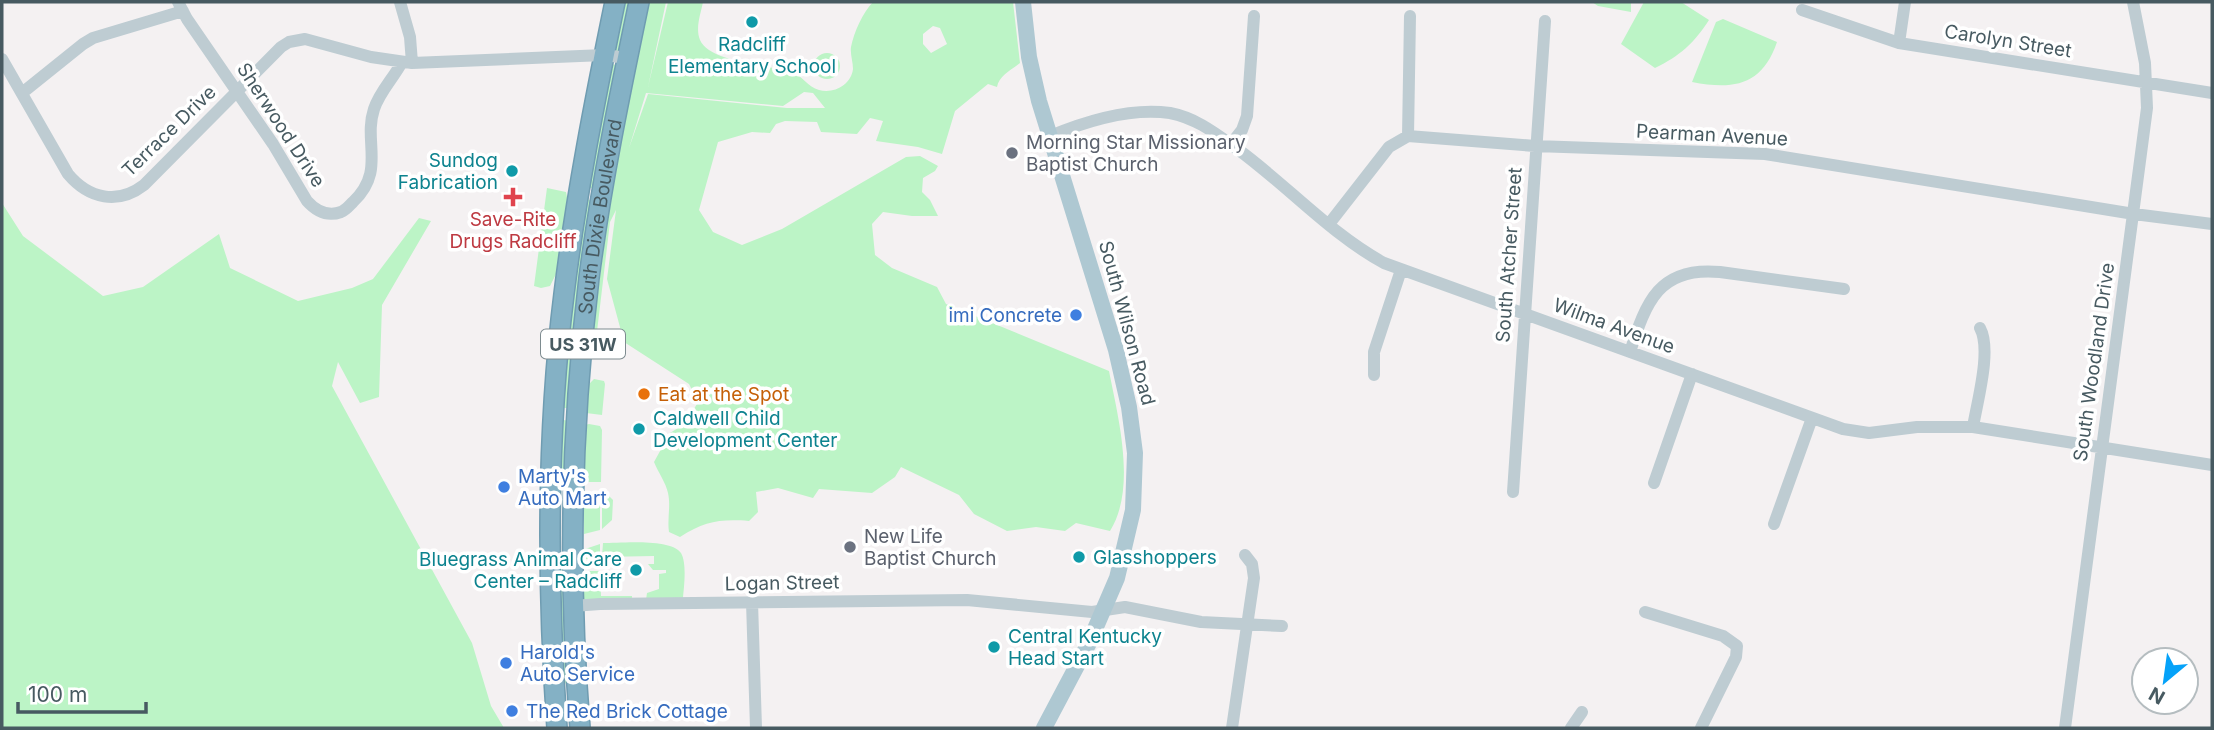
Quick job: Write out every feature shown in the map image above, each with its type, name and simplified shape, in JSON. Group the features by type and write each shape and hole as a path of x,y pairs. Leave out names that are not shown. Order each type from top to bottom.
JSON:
{"highway":[{"name":"South Dixie Boulevard","path":"557,728 549,566 553,409 564,295 577,202 615,2"},
{"name":"South Dixie Boulevard","path":"580,728 573,606 574,489 581,355 601,193 639,2"}],"main road":[{"name":"South Wilson Road","path":"1023,2 1034,79 1125,384 1133,430 1135,487 1124,555 1105,610 1044,728"}],"street":[{"path":"400,2 411,37 407,63"},
{"path":"1899,43 1905,2"},
{"name":"South Woodland Drive","path":"2065,728 2146,118 2147,83 2133,2"},
{"path":"22,93 93,38 180,7"},
{"name":"Sherwood Drive","path":"180,7 273,145 307,201 318,211 332,214 346,209 358,198 367,184 372,168 374,109 382,92 407,63"},
{"name":"Carolyn Street","path":"1802,10 1899,43 2212,93"},
{"path":"1231,144 1242,130 1247,116 1255,16"},
{"path":"1329,224 1389,147 1408,136 1410,16"},
{"name":"South Atcher Street","path":"1513,492 1545,21"},
{"name":"Terrace Drive","path":"2,59 68,174 82,188 110,198 128,195 144,186 281,47 298,39 313,40 371,57 407,63 604,55 627,58"},
{"name":"Wilma Avenue","path":"1050,136 1069,128 1117,116 1166,113 1201,124 1231,144 1372,257 1401,270 1843,429 1869,433 1917,427 1973,427 2212,465"},
{"name":"Pearman Avenue","path":"1408,136 1535,146 1765,154 2134,215 2212,225"},
{"path":"1374,375 1374,352 1401,270"},
{"path":"1630,352 1641,318 1653,295 1665,283 1688,272 1712,271 1844,289"},
{"path":"1973,427 1985,351 1984,335 1980,328"},
{"path":"1654,483 1692,374"},
{"path":"1774,524 1812,418"},
{"path":"1232,728 1254,570 1245,555"},
{"name":"Logan Street","path":"573,606 967,600 1092,612 1125,607 1201,622 1282,626"},
{"path":"752,602 755,728"},
{"path":"1645,612 1723,636 1737,646 1736,657 1701,728"},
{"path":"1571,728 1582,712"}],"green space":[{"path":"620,2 633,2 622,52 612,50"},
{"path":"648,2 666,2 648,87 668,2 703,2 698,31 700,40 706,47 727,58 792,71 819,90 830,91 841,87 852,75 852,41 862,17 873,2 1013,2 1020,63 1003,76 997,87 988,84 955,111 942,154 918,147 876,141 883,121 870,118 857,134 821,132 817,122 785,121 776,124 770,133 752,132 718,142 699,210 713,232 742,245 782,229 906,157 920,156 938,166 923,178 922,192 930,200 938,216 883,212 872,224 875,255 892,268 937,287 946,304 1109,371 1120,431 1124,474 1118,514 1110,531 1076,523 1065,531 1036,527 1007,531 974,514 959,495 901,467 895,477 872,493 819,489 813,498 778,488 756,492 758,512 749,521 713,522 680,537 669,532 668,493 654,462 670,433 686,423 698,402 689,384 624,342 607,279 616,210 610,222 596,340 593,349 591,346 613,177","holes":["933,26 940,28 947,44 931,53 923,44 923,34","804,92 813,93 825,108 787,108 648,94 629,148 646,93 783,106"]},
{"path":"1592,2 1631,2 1631,12 1598,6"},
{"path":"1644,2 1681,2 1709,20 1686,48 1655,68 1621,44"},
{"path":"1723,19 1777,42 1771,57 1763,68 1744,82 1720,85 1692,82 1716,22"},
{"path":"827,53 836,57 840,66 836,75 827,79 818,75 814,66 818,57"},
{"path":"610,64 617,65 593,188 590,188 586,185"},
{"path":"547,188 566,192 568,202 557,272 550,286 541,288 534,286"},
{"path":"587,199 592,201 570,408 562,408 563,355"},
{"path":"2,203 23,236 103,296 143,287 219,234 230,268 298,301 352,288 373,279 419,218 431,221 382,305 379,397 360,403 338,362 332,386 472,643 491,706 504,728 2,728"},
{"path":"594,379 604,381 605,384 602,415 586,413 588,385"},
{"path":"562,421 569,422 566,480 560,480"},
{"path":"585,425 600,426 602,430 601,482 589,482 583,478"},
{"path":"587,496 600,496 600,530 584,534 583,500"},
{"path":"602,496 609,496 613,500 612,520 602,529"},
{"path":"645,542 675,548 681,553 684,563 683,598 646,600 647,593 659,589 659,574 666,573 666,570 653,570 648,564 654,564 654,556 602,557 603,543"},
{"path":"600,544 600,559 583,559 585,549"},
{"path":"559,567 566,569 569,682 564,684 561,682"},
{"path":"587,571 600,571 601,596 632,596 632,600 586,602 582,598 581,575"}],"place":[{"name":"Radcliff Elementary School","path":"752,22"},
{"name":"Morning Star Missionary Baptist Church","path":"1012,153"},
{"name":"Sundog Fabrication","path":"512,171"},
{"name":"Save-Rite Drugs Radcliff","path":"513,197"},
{"name":"imi Concrete","path":"1076,315"},
{"name":"Eat at the Spot","path":"644,394"},
{"name":"Caldwell Child Development Center","path":"639,429"},
{"name":"Marty's Auto Mart","path":"504,487"},
{"name":"New Life Baptist Church","path":"850,547"},
{"name":"Glasshoppers","path":"1079,557"},
{"name":"Bluegrass Animal Care Center – Radcliff","path":"636,570"},
{"name":"Central Kentucky Head Start","path":"994,647"},
{"name":"Harold's Auto Service","path":"506,663"},
{"name":"The Red Brick Cottage","path":"512,711"}]}
